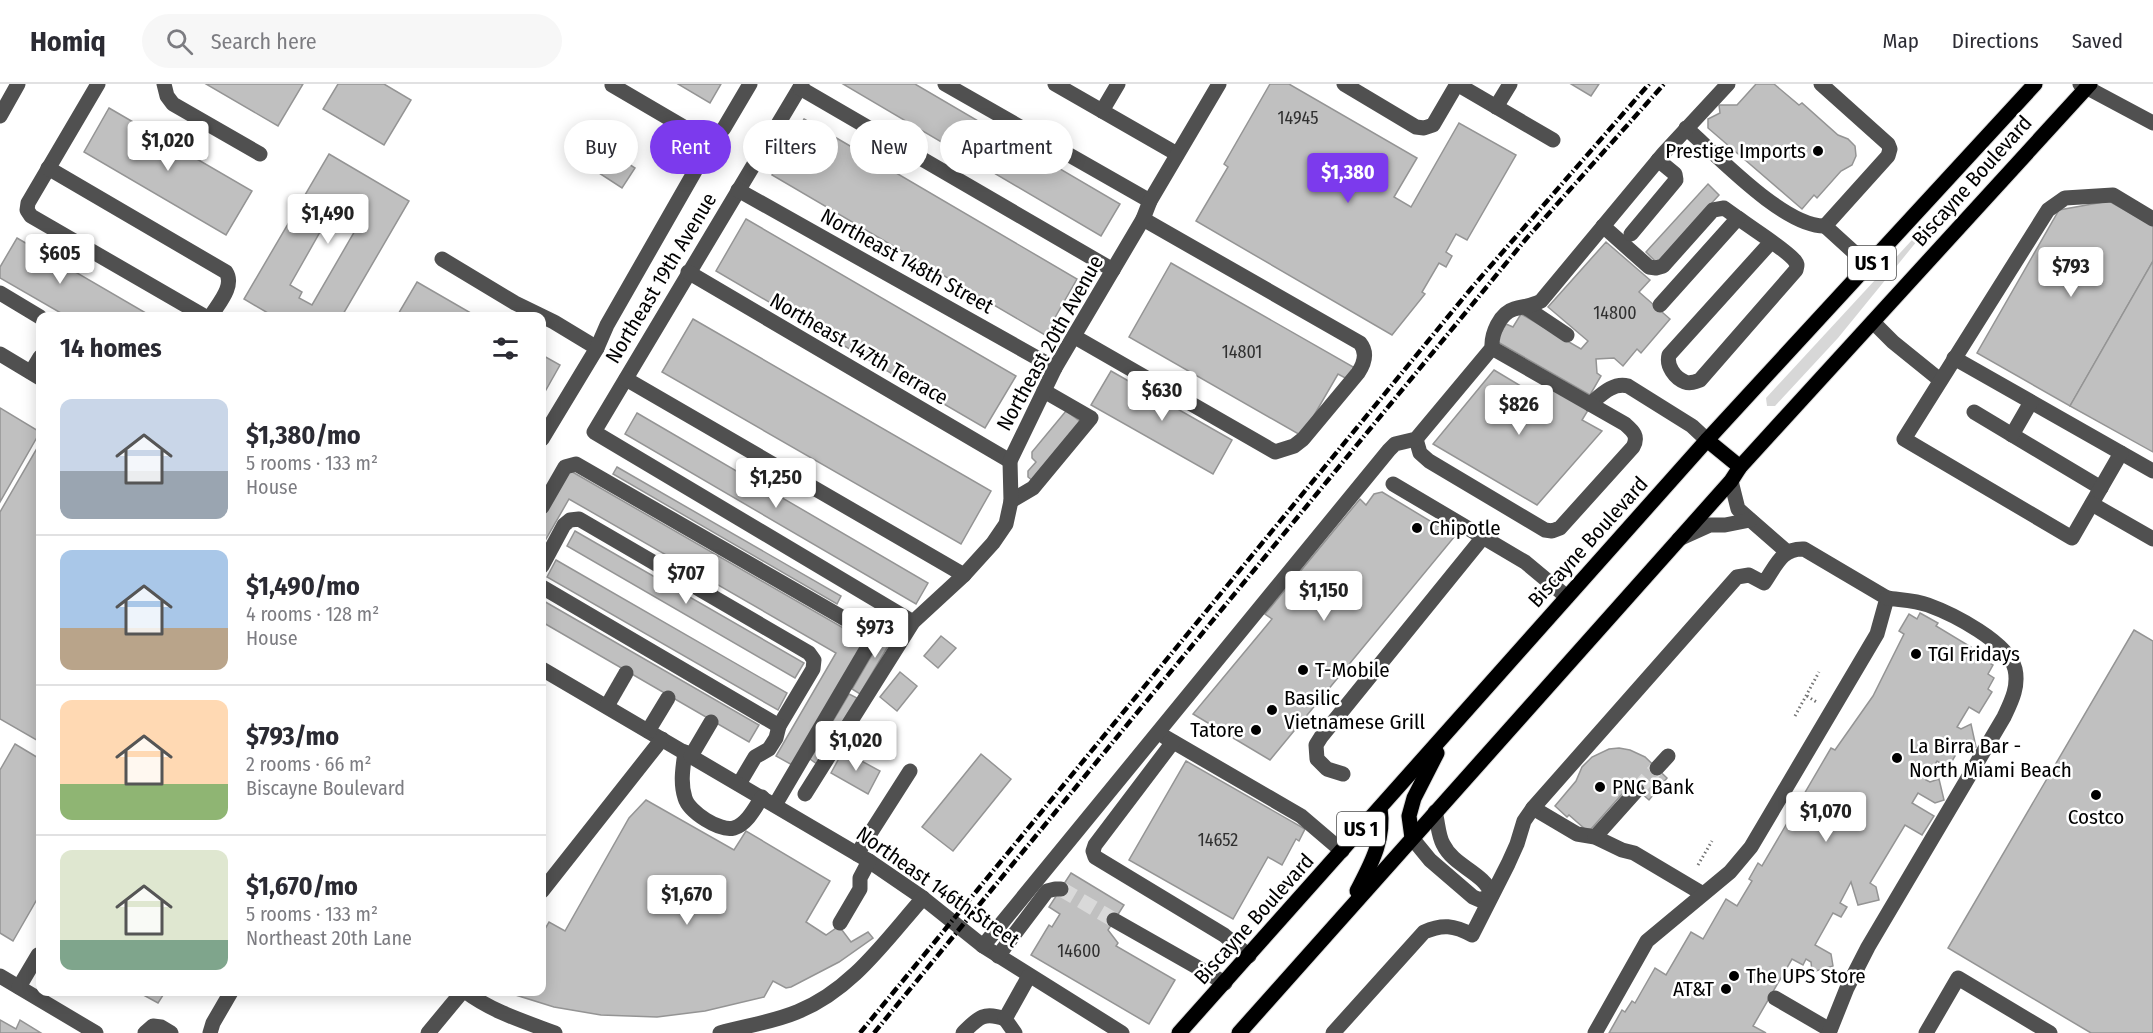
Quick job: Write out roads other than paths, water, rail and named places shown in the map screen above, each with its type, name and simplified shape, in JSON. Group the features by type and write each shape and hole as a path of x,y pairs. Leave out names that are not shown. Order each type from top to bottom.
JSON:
{"main road":[{"name":"Biscayne Boulevard","path":"1179,1033 1707,440 2035,84"},
{"name":"Biscayne Boulevard","path":"1239,1033 1731,481 1740,467 2086,85"},
{"path":"1707,440 1740,467"},
{"path":"1412,838 1409,816 1414,798 1446,734"},
{"path":"1346,912 1375,857 1382,821 1380,808"}],"street":[{"path":"0,116 18,84"},
{"path":"98,84 28,203 27,210 31,216 197,312"},
{"path":"164,84 166,96 173,104 261,154"},
{"path":"729,120 750,84"},
{"path":"945,84 1150,201"},
{"path":"1055,84 1177,154"},
{"path":"1102,111 1118,84"},
{"name":"Northeast 20th Avenue","path":"805,794 913,622 964,575 993,543 1006,524 1011,501 1010,461 1055,368 1219,84"},
{"path":"1344,84 1416,127 1424,128 1433,125 1457,84 1553,140"},
{"path":"1496,107 1509,84"},
{"path":"983,946 1389,450 1395,444 1416,439 1492,348 1491,339 1494,331 1506,312 1525,308 1541,300 1658,160 1728,84"},
{"path":"1821,84 1890,149 1888,156 1825,226"},
{"path":"612,85 672,120"},
{"path":"2086,85 2153,123"},
{"path":"801,86 1113,270"},
{"name":"Northeast 19th Avenue","path":"801,86 594,432 913,622"},
{"path":"1686,128 1771,204 1808,225 1825,226 1869,266"},
{"path":"1631,234 1674,186 1675,174 1658,160"},
{"path":"48,168 226,272 230,278 230,285 213,312"},
{"path":"546,432 597,348 607,325 693,174"},
{"name":"Northeast 148th Street","path":"738,190 1055,368"},
{"path":"2121,453 2072,538 1904,439 2048,210 2065,198 2113,195 2153,219"},
{"path":"1603,226 1649,267 1656,268 1663,266 1713,210 1724,208 1771,242 1797,265 1796,270 1700,380 1692,383 1685,382 1669,368 1667,362 1669,355 1771,242"},
{"path":"1660,305 1738,218"},
{"path":"1074,337 1275,452 1294,446 1303,439 1363,366 1365,354 1360,343 1143,219"},
{"path":"442,259 533,312"},
{"name":"Northeast 147th Terrace","path":"688,272 1010,461"},
{"path":"0,293 36,315"},
{"path":"1525,308 1567,335"},
{"path":"546,318 597,348"},
{"path":"1873,322 1893,342 1940,380"},
{"path":"1416,439 1420,453 1429,461 1545,530 1552,531 1560,528 1636,441 1632,430 1492,348"},
{"path":"0,354 36,375"},
{"path":"1954,358 2153,471"},
{"path":"626,379 964,575"},
{"path":"1590,404 1614,386 1621,384 1628,386 1692,426 1707,440"},
{"path":"1011,501 1033,488 1091,418 1044,391"},
{"path":"2012,435 2031,402"},
{"path":"1974,412 2101,488"},
{"path":"546,500 565,467 576,464 866,631 869,645 768,801 735,828 724,829 703,818 688,807 685,800 682,786 688,754 711,722"},
{"path":"1731,481 1738,509 1786,551"},
{"path":"1393,484 1525,562 1567,597"},
{"path":"2092,504 2153,539"},
{"path":"546,559 564,525 570,520 579,519 809,653 814,660 813,669 779,726 776,738 769,749 755,757 739,784"},
{"path":"1679,539 1710,525 1725,525 1750,520"},
{"path":"1343,774 1327,769 1317,759 1316,745 1320,737 1484,536"},
{"path":"1334,1033 1424,932 1445,925 1472,934 1517,844 1524,821 1533,808 1737,577 1749,575 1764,583 1786,551 1804,549 1887,598 1925,604 1989,638 2011,659 2016,686 2004,717 1868,947 1829,1031 1775,998"},
{"path":"546,589 779,726"},
{"path":"1595,1033 1647,941 1730,872 1742,859 1877,634 1887,598"},
{"name":"Northeast 146th Street","path":"546,671 863,857 923,898 983,946 1122,1033"},
{"path":"607,706 626,673"},
{"path":"648,731 668,698"},
{"path":"1157,732 1301,816 1342,851"},
{"path":"546,882 662,739"},
{"path":"1173,742 1092,851 1095,857 1224,934 1249,956"},
{"path":"1657,768 1668,756"},
{"path":"840,923 860,889 863,857 910,771"},
{"path":"1594,837 1637,790"},
{"path":"1533,808 1577,834 1594,837 1634,853 1703,894"},
{"path":"1435,812 1443,845 1463,866 1488,884 1492,895"},
{"path":"1412,838 1430,860 1473,897 1480,900 1492,895"},
{"path":"998,956 1047,891 1060,889"},
{"path":"720,1033 783,1017 825,997 856,974 923,898"},
{"path":"1114,920 1225,983"},
{"path":"19,987 36,958"},
{"path":"0,976 96,1033"},
{"path":"1005,1019 1029,976"},
{"path":"1926,1033 1958,978 2050,1033"},
{"path":"48,1005 54,996"},
{"path":"210,1033 213,1023 229,996"},
{"path":"428,1033 460,996"},
{"path":"470,996 504,1014 555,1033"},
{"path":"963,1033 978,1018 987,1015 1005,1019 1015,1033"},
{"path":"783,1017 783,1033"},
{"path":"145,1033 153,1026 161,1027 171,1033"}],"tunnel":[{"path":"1637,790 1657,768"},
{"path":"1061,889 1114,920"}],"railway":[{"path":"860,1033 1474,285 1649,84"},
{"path":"874,1033 1526,239 1664,84"}],"place":[{"name":"Prestige Imports","path":"1818,151"},
{"name":"Chipotle","path":"1417,528"},
{"name":"TGI Fridays","path":"1916,654"},
{"name":"T-Mobile","path":"1303,670"},
{"name":"Basilic Vietnamese Grill","path":"1272,710"},
{"name":"Tatore","path":"1256,730"},
{"name":"La Birra Bar - North Miami Beach","path":"1897,758"},
{"name":"PNC Bank","path":"1600,787"},
{"name":"Costco","path":"2096,795"},
{"name":"The UPS Store","path":"1734,976"},
{"name":"AT&T","path":"1726,989"}]}
